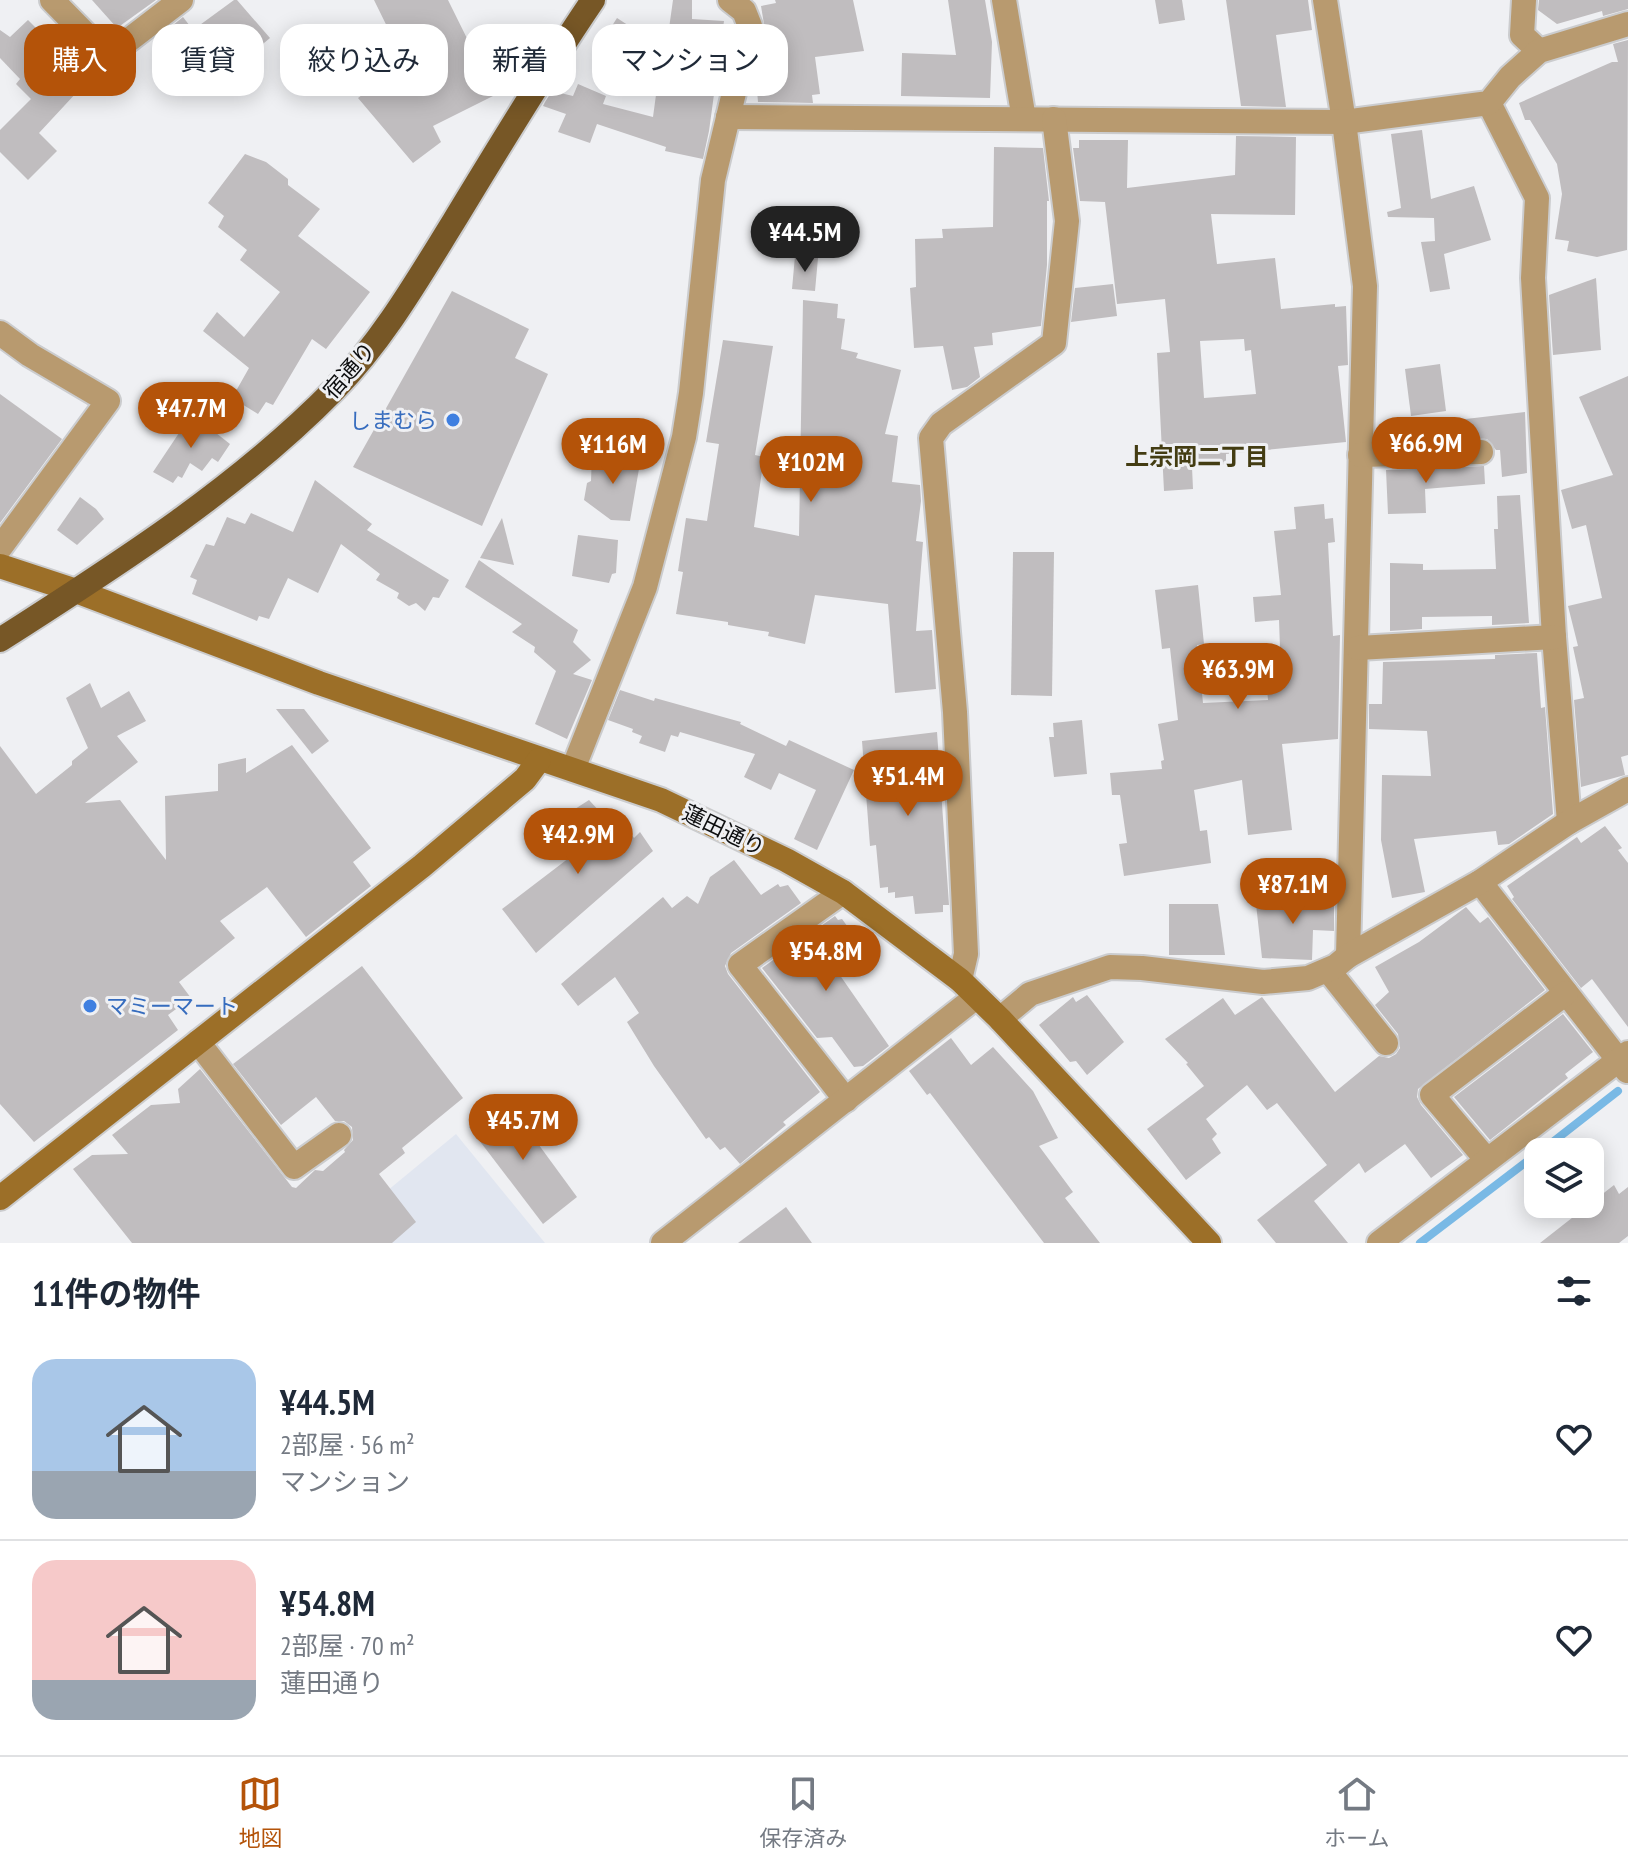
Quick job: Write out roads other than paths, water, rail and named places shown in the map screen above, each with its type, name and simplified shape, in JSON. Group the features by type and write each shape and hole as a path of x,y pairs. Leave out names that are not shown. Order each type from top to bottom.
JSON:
{"main road":[{"name":"宿通り","path":"0,640 223,489 280,442 336,388 399,310 554,57 593,0"},
{"name":"蓮田通り","path":"0,566 76,591 319,683 661,800 711,822 843,892 968,988 1209,1243"},
{"path":"0,1198 422,866 525,779 539,760"}],"street":[{"path":"52,0 95,44 125,43 181,0"},
{"path":"573,769 645,587 684,437 713,180 750,26 744,11 730,0"},
{"path":"1004,0 1024,119"},
{"path":"1325,0 1365,286 1358,648 1338,963 1386,1043"},
{"path":"1524,0 1522,35 1539,51"},
{"path":"728,117 1344,122 1489,103 1510,77 1539,51 1628,24"},
{"path":"1489,103 1537,198 1533,278 1554,637 1569,822"},
{"path":"663,1243 846,1100 968,988 955,712 931,438 941,424 1054,343 1067,221 1054,119"},
{"path":"0,333 30,355 108,401 0,548"},
{"path":"1360,455 1481,452"},
{"path":"1358,648 1554,637"},
{"path":"1000,1019 1030,994 1110,967 1155,969 1263,982 1308,978 1480,882 1569,822 1628,789"},
{"path":"1379,1243 1486,1159 1625,1062 1566,993 1480,882"},
{"path":"843,892 740,965 846,1100"},
{"path":"1486,1159 1432,1095 1566,993"},
{"path":"198,1042 294,1167 339,1135"}],"waterway":[{"path":"1558,1138 1618,1091"},
{"path":"1420,1243 1524,1164"}],"place":[{"name":"しまむら","path":"453,420"},
{"name":"マミーマート","path":"90,1006"}],"district":[{"name":"上宗岡二丁目","path":"1197,457"}]}
